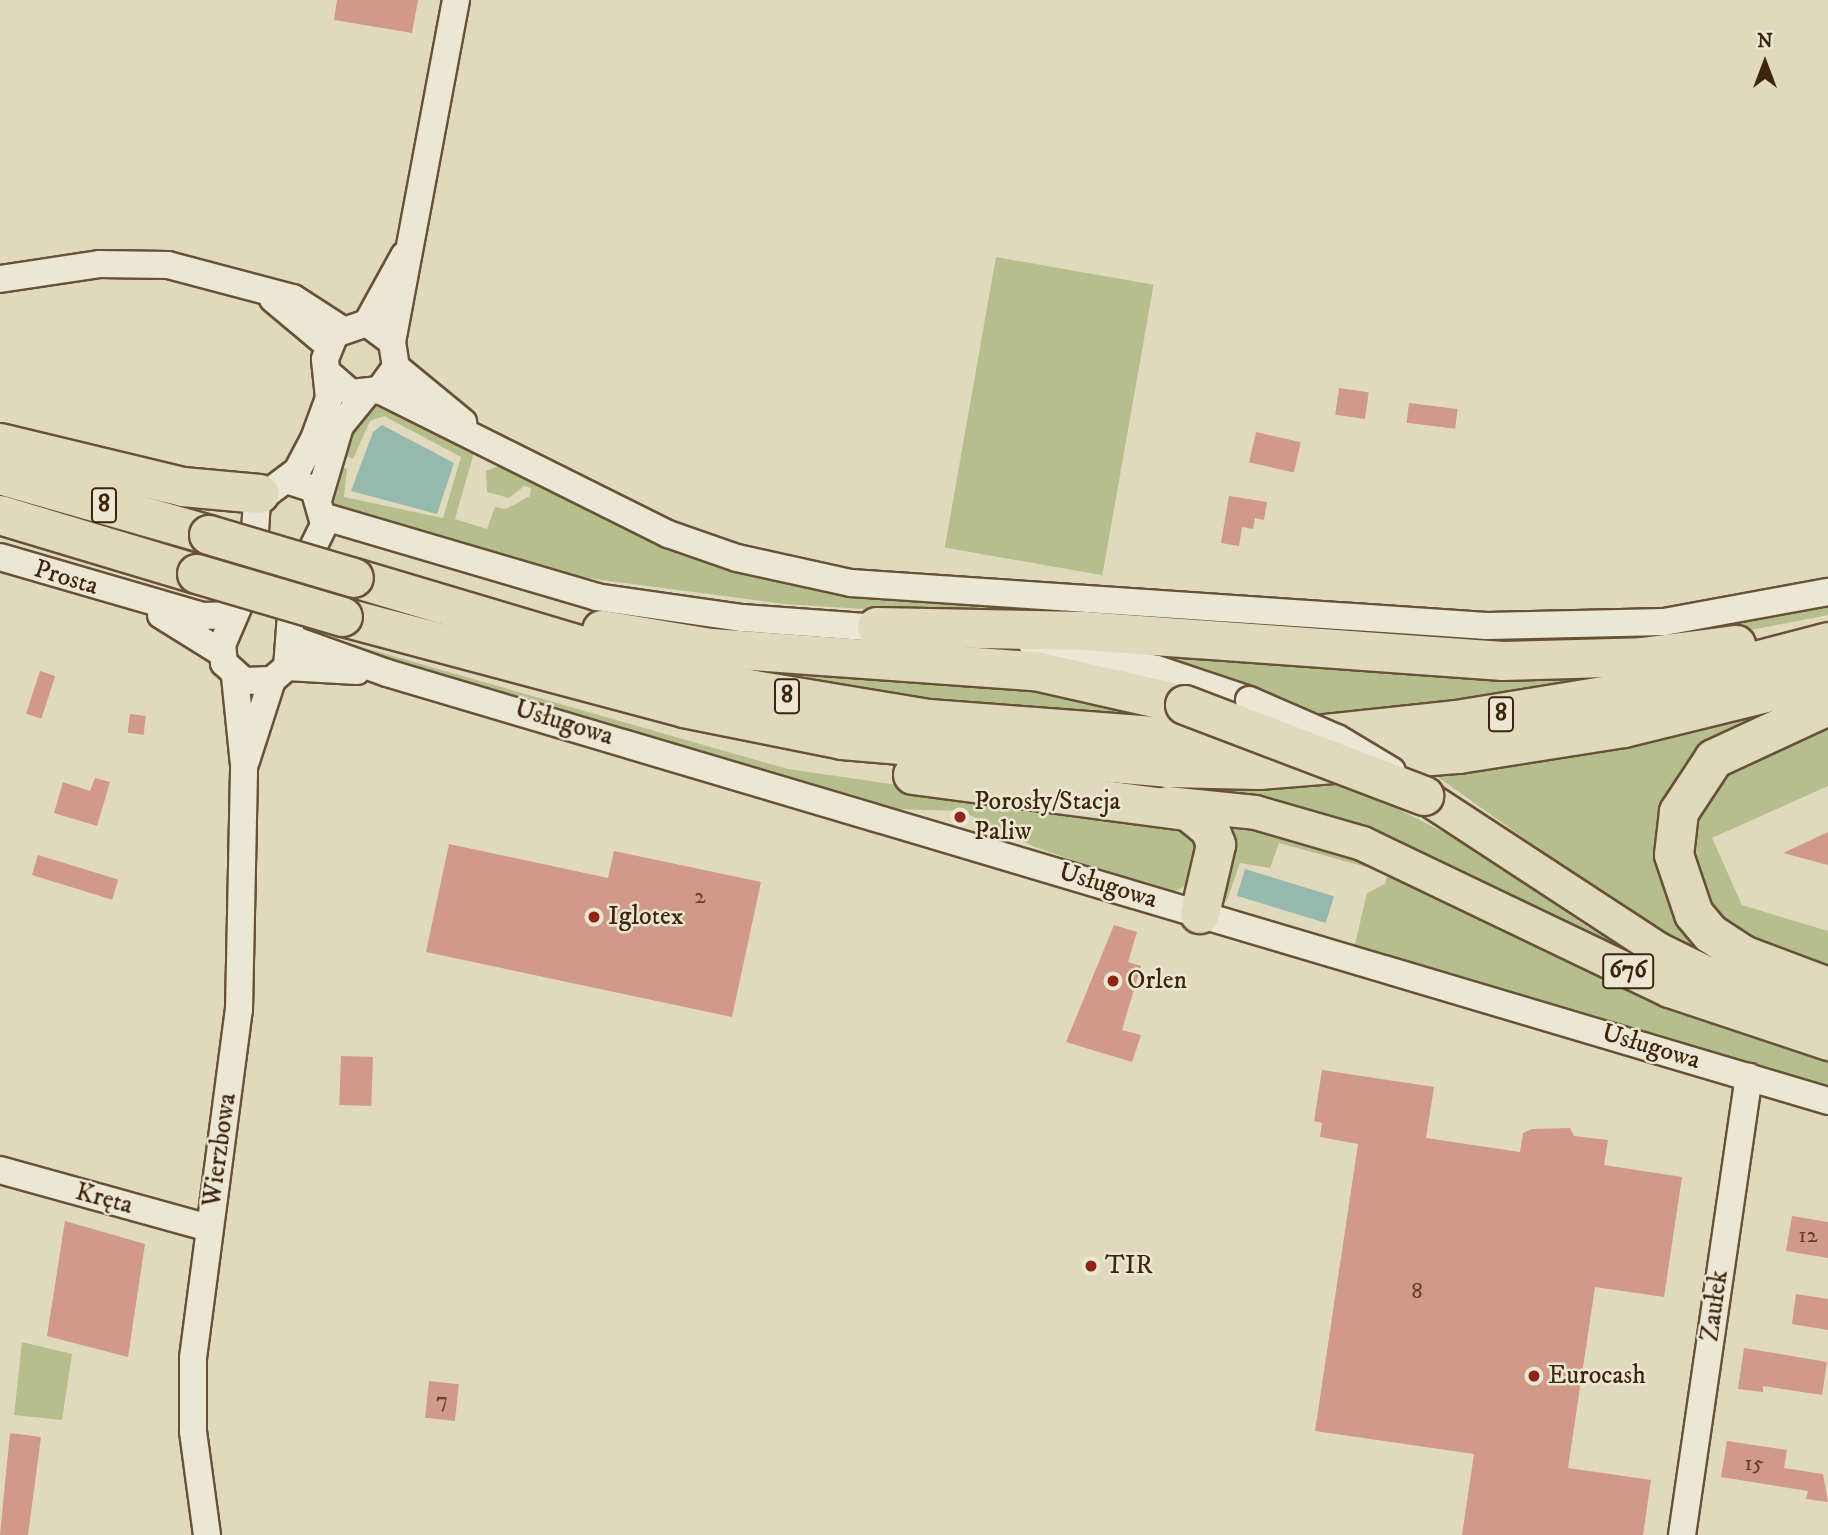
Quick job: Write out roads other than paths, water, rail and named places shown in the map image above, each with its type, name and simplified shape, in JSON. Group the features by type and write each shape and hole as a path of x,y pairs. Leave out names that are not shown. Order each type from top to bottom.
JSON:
{"highway":[{"path":"0,443 183,487 273,487"},
{"name":"8","path":"0,475 660,669 754,690 929,719 1167,737 1315,735 1457,720 1652,688 1828,642"},
{"name":"8","path":"0,515 514,666 842,740 1049,762 1259,769 1472,752 1624,728 1828,678"},
{"path":"418,596 711,648 1035,671 1185,705 1424,796"},
{"path":"877,627 1084,631 1574,661 1713,649 1828,629"},
{"path":"514,666 618,707 742,745 896,773 1149,802 1188,811 1210,829 1214,864 1200,914"},
{"path":"1828,705 1714,759 1679,812 1674,856 1694,914 1711,934 1743,955 1828,987"}],"main road":[{"name":"676","path":"1424,796 1658,949 1707,973 1828,1013"},
{"name":"676","path":"1149,802 1255,812 1362,843 1669,990 1828,1043"}],"street":[{"path":"372,392 394,354 456,0"},
{"path":"334,337 367,323 417,233"},
{"path":"0,279 127,262 203,270 319,310 334,337 328,373 329,398 320,426 273,487 252,575 234,615 222,653 235,677 387,673"},
{"path":"367,323 394,354 479,438"},
{"path":"328,373 343,389 372,392 479,438 589,500 668,534 795,572 911,590 1487,626 1664,622 1828,592"},
{"name":"Wierzbowa","path":"244,765 292,639 293,588 322,507 340,426 372,392"},
{"path":"273,487 302,481 322,507 596,597 742,618 877,627 1110,657 1249,700 1337,738 1424,796"},
{"name":"Prosta","path":"0,557 132,598 203,616 234,615"},
{"name":"Prosta","path":"132,598 222,653"},
{"path":"292,639 387,673"},
{"name":"Usługowa","path":"387,673 1828,1101"},
{"name":"Wierzbowa","path":"207,1535 193,1394 209,1228 239,1010 244,765 235,677"},
{"name":"Zaułek","path":"1682,1535 1749,1077"},
{"name":"Kręta","path":"0,1170 209,1228"}],"water":[{"path":"382,425 454,463 437,514 351,491 373,432"},
{"path":"1245,869 1334,896 1326,923 1237,896"}],"place":[{"name":"Porosły/Stacja Paliw","path":"960,817"},
{"name":"Iglotex","path":"594,917"},
{"name":"Orlen","path":"1113,981"},
{"name":"TIR","path":"1091,1266"},
{"name":"Eurocash","path":"1534,1376"}]}
